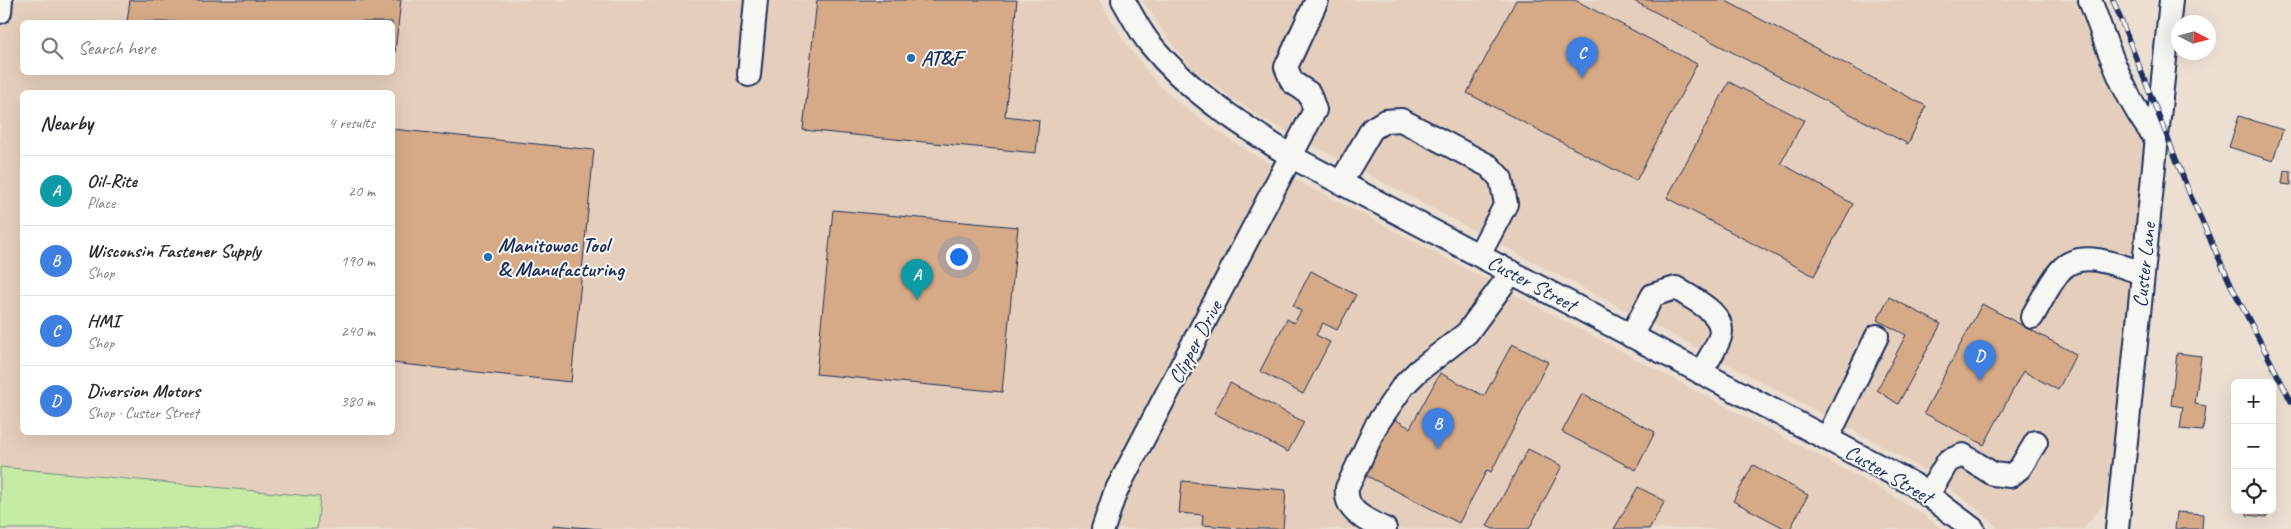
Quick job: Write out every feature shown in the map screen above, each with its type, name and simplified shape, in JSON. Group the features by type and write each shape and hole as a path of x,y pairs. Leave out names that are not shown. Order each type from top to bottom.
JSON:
{"street":[{"path":"0,12 1,0"},
{"path":"748,75 756,0"},
{"name":"Custer Street","path":"1123,0 1151,45 1196,91 1230,117 1292,157 1913,484 1972,529"},
{"name":"Clipper Drive","path":"1103,529 1115,493 1315,110 1309,93 1292,82 1286,67 1317,0"},
{"path":"2090,0 2114,62 2143,124 2157,139"},
{"name":"Custer Lane","path":"2117,529 2171,0"},
{"path":"1341,182 1372,129 1385,121 1401,120 1488,166 1501,179 1506,204 1479,255"},
{"path":"2032,317 2060,270 2080,258 2100,260 2143,273"},
{"path":"1385,529 1352,510 1346,496 1347,488 1377,424 1403,386 1418,371 1467,333 1512,272"},
{"path":"1631,336 1653,295 1676,288 1718,316 1720,336 1701,372"},
{"path":"1827,439 1877,336"},
{"path":"1928,495 1948,461 1963,456 1993,474 2010,476 2020,468 2036,442"}],"shaded area":[{"path":"0,0 1099,0 1129,48 1158,84 1189,111 1240,146 1312,189 1323,193 1872,484 1917,510 1942,529 0,529"},
{"path":"1142,0 2105,0 2148,124 2112,467 2104,504 2083,529 1999,529 1971,504 1922,469 1875,442 1272,124 1236,101 1193,69 1175,48"}],"green space":[{"path":"0,467 320,497 317,529 0,529"}],"building":[{"path":"130,0 401,0 395,52 395,20 127,20"},
{"name":"AT&F","path":"817,0 1017,0 1005,116 1039,120 1036,153 803,130"},
{"path":"1516,0 1575,0 1697,64 1636,181 1467,93"},
{"path":"1632,0 1724,0 1926,106 1908,144"},
{"path":"1729,82 1804,120 1781,163 1853,204 1814,276 1667,198"},
{"path":"2239,116 2283,130 2273,161 2229,147"},
{"name":"Manitowoc Tool & Manufacturing","path":"395,129 594,150 571,382 395,363"},
{"path":"2284,170 2291,171 2291,185 2282,184"},
{"path":"833,210 1018,227 1002,392 816,374"},
{"path":"1311,271 1356,295 1337,330 1323,323 1316,335 1330,342 1303,394 1260,371 1287,319 1294,323 1301,311 1293,306"},
{"path":"1889,297 1941,324 1898,404 1877,390 1906,335 1877,320"},
{"path":"1982,304 2076,354 2058,390 2023,371 1984,445 1924,413"},
{"path":"1512,344 1548,362 1491,472 1487,470 1459,523 1361,473 1391,417 1410,428 1440,373 1484,396"},
{"path":"2177,353 2201,356 2195,404 2206,406 2203,431 2180,429 2183,407 2171,405"},
{"path":"1230,383 1304,422 1288,452 1214,413"},
{"path":"1582,394 1655,432 1636,470 1562,432"},
{"path":"1528,449 1562,466 1529,529 1493,529 1487,526"},
{"path":"1753,465 1808,495 1790,529 1786,529 1733,501"},
{"path":"1182,481 1286,490 1283,529 1251,529 1202,525 1203,515 1179,513"},
{"path":"1638,487 1665,501 1649,529 1614,529"},
{"path":"2177,512 2203,514 2202,529 2175,529"},
{"path":"2247,514 2267,514 2267,517"},
{"path":"553,525 601,529 553,529"}],"railway":[{"path":"2113,0 2191,197 2231,285 2291,401"}],"place":[{"name":"AT&F","path":"911,58"},
{"name":"HMI","path":"1582,78"},
{"name":"Manitowoc Tool & Manufacturing","path":"488,257"},
{"name":"Oil-Rite","path":"917,300"},
{"name":"Diversion Motors","path":"1980,381"},
{"name":"Wisconsin Fastener Supply","path":"1438,449"}]}
